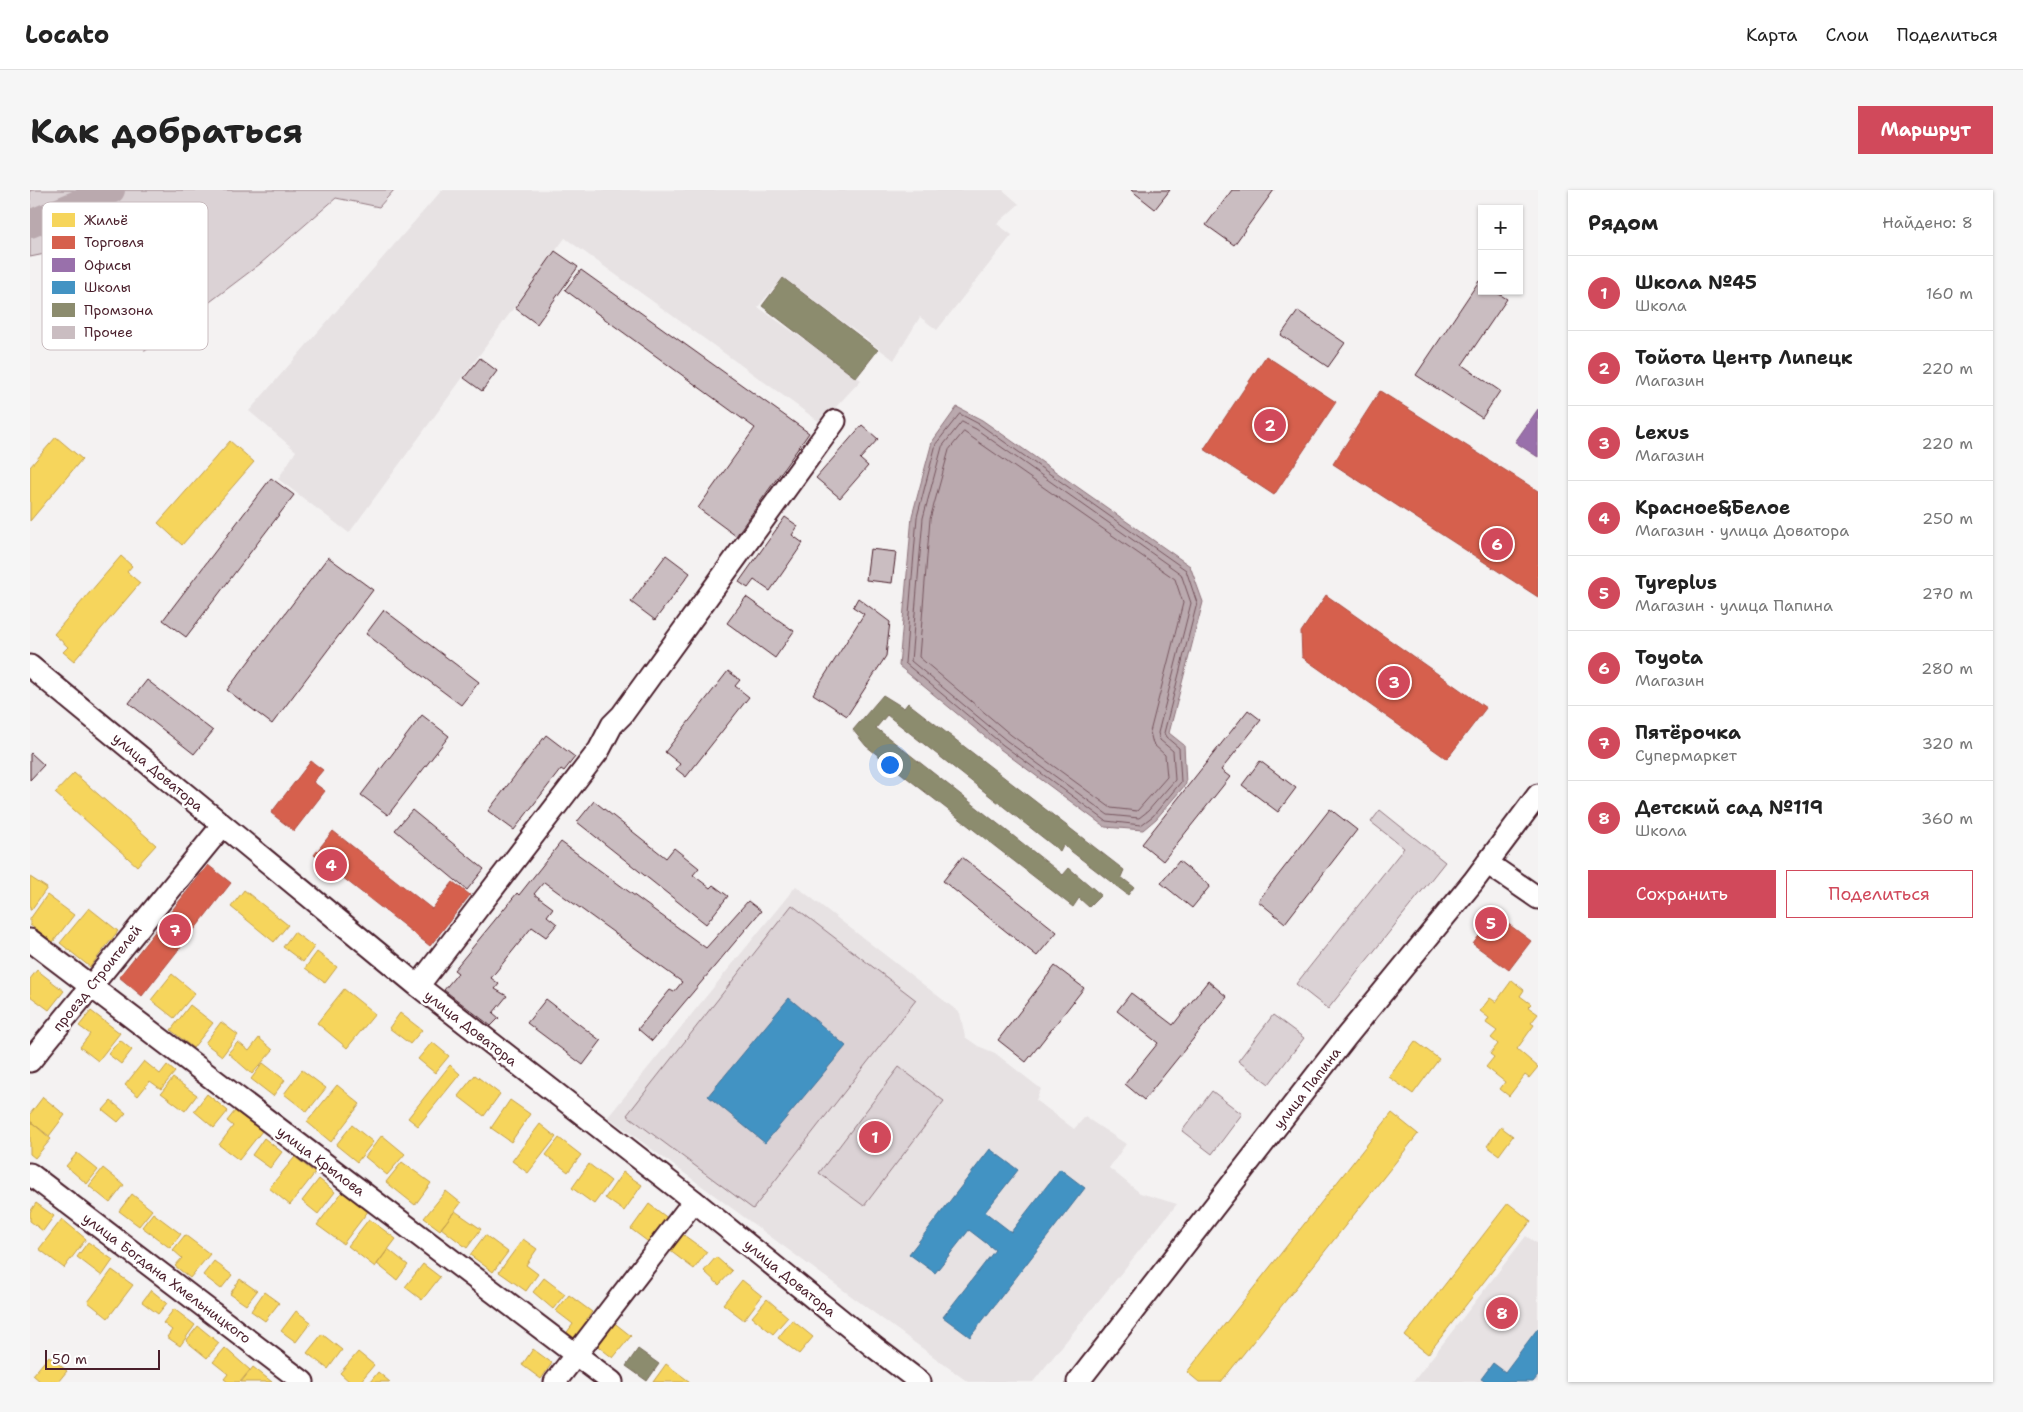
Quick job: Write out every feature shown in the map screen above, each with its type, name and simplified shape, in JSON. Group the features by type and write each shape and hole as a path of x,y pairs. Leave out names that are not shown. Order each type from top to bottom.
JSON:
{"street":[{"path":"418,986 599,750 612,725 622,715 835,421"},
{"name":"улица Доватора","path":"30,666 418,986 694,1201 920,1382"},
{"name":"улица Папина","path":"1078,1382 1346,1037 1487,863 1538,795"},
{"name":"проезд Строителей","path":"30,1061 222,826"},
{"path":"1487,863 1538,898"},
{"name":"улица Крылова","path":"30,940 612,1382"},
{"name":"улица Богдана Хмельницкого","path":"30,1174 303,1382"},
{"path":"555,1382 694,1201"}],"shaded area":[{"path":"30,190 394,190 379,207 336,198 260,264 208,303 208,202 42,202 42,255 30,257"},
{"path":"442,190 1003,190 1019,204 997,224 1012,235 937,330 920,317 894,360 783,277 758,307 861,380 821,423 565,238 349,533 278,479 296,451 249,411"},
{"path":"1380,810 1445,862 1328,1009 1296,984 1404,848 1371,822"},
{"path":"796,886 960,1013 965,1037 978,1046 995,1053 1041,1089 1036,1100 1074,1129 1085,1117 1126,1144 1109,1168 1140,1193 1177,1204 1033,1382 968,1382 608,1117"},
{"path":"792,905 916,1000 753,1209 627,1115"},
{"path":"1273,1015 1304,1038 1269,1084 1238,1061"},
{"path":"899,1067 944,1101 864,1206 819,1173"},
{"path":"1212,1091 1242,1114 1212,1154 1182,1131"},
{"path":"1526,1236 1538,1244 1538,1382 1413,1382"}],"water":[{"path":"957,407 982,420 1190,566 1203,602 1169,733 1184,745 1186,784 1156,819 1143,830 1105,827 1000,749 899,666 912,516 932,442"}],"building: Жильё":[{"path":"56,437 82,459 30,521 30,467"},
{"path":"230,441 254,462 182,545 158,523"},
{"path":"121,556 132,566 127,572 140,583 74,661 63,652 68,647 54,634"},
{"path":"74,773 156,845 137,866 55,793"},
{"path":"30,877 47,888 31,910 30,910"},
{"path":"244,890 288,925 274,942 231,907"},
{"path":"47,895 74,915 53,942 30,925 30,919"},
{"path":"89,908 118,931 90,967 60,943"},
{"path":"294,932 314,947 303,962 283,947"},
{"path":"317,952 337,967 325,983 305,968"},
{"path":"37,970 64,991 49,1010 30,996 30,979"},
{"path":"172,974 195,993 174,1018 151,1000"},
{"path":"1512,980 1524,990 1520,996 1531,1004 1528,1007 1538,1014 1531,1023 1534,1025 1517,1049 1538,1067 1529,1078 1525,1075 1509,1096 1500,1089 1505,1082 1486,1067 1494,1057 1490,1054 1498,1044 1491,1038 1497,1031 1486,1023 1489,1018 1480,1011 1490,998 1496,1002"},
{"path":"344,989 375,1014 347,1048 317,1023"},
{"path":"190,1005 213,1023 193,1048 171,1030"},
{"path":"91,1011 120,1033 98,1061 80,1047 90,1034 79,1026"},
{"path":"400,1013 422,1030 410,1044 389,1028"},
{"path":"221,1022 238,1035 222,1056 205,1043"},
{"path":"259,1038 273,1050 252,1074 228,1053 238,1042 249,1051"},
{"path":"120,1040 132,1050 121,1064 108,1054"},
{"path":"1415,1041 1439,1059 1413,1094 1389,1077"},
{"path":"432,1042 449,1056 435,1073 418,1059"},
{"path":"144,1061 160,1074 167,1065 175,1072 161,1089 150,1081 138,1096 125,1085"},
{"path":"263,1063 285,1080 273,1096 251,1079"},
{"path":"450,1065 460,1074 418,1126 408,1118"},
{"path":"302,1070 326,1088 307,1112 284,1094"},
{"path":"475,1075 500,1094 484,1116 458,1096"},
{"path":"173,1078 197,1095 185,1111 161,1093"},
{"path":"337,1085 360,1104 331,1142 307,1122"},
{"path":"207,1094 228,1111 214,1128 194,1111"},
{"path":"43,1097 65,1115 49,1136 30,1121 30,1114"},
{"path":"510,1100 530,1114 511,1142 491,1128"},
{"path":"111,1101 126,1113 118,1122 103,1110"},
{"path":"235,1111 262,1131 239,1160 219,1145 233,1126 227,1121"},
{"path":"1392,1113 1418,1134 1221,1382 1199,1382 1187,1372"},
{"path":"30,1121 51,1139 35,1158 30,1154"},
{"path":"540,1124 556,1137 528,1173 512,1161"},
{"path":"352,1125 373,1142 357,1162 336,1145"},
{"path":"1501,1127 1513,1136 1499,1155 1487,1146"},
{"path":"382,1135 405,1154 387,1175 365,1157"},
{"path":"264,1138 282,1152 270,1168 252,1155"},
{"path":"559,1138 581,1155 568,1172 546,1155"},
{"path":"77,1153 98,1170 87,1184 66,1166"},
{"path":"295,1157 315,1173 290,1205 269,1188"},
{"path":"402,1162 431,1183 415,1205 386,1182"},
{"path":"589,1164 611,1181 594,1204 572,1188"},
{"path":"103,1168 124,1185 110,1203 89,1186"},
{"path":"623,1172 642,1185 624,1211 605,1198"},
{"path":"319,1179 335,1192 318,1214 302,1201"},
{"path":"343,1191 369,1210 343,1244 317,1225"},
{"path":"446,1191 461,1203 440,1230 424,1218"},
{"path":"132,1194 152,1210 139,1226 119,1211"},
{"path":"36,1203 54,1216 43,1231 30,1221 30,1212"},
{"path":"1508,1203 1531,1221 1428,1354 1405,1336"},
{"path":"649,1204 669,1219 651,1244 631,1229"},
{"path":"455,1211 481,1229 467,1248 441,1228"},
{"path":"153,1213 181,1234 170,1248 142,1227"},
{"path":"62,1219 86,1239 64,1268 39,1249"},
{"path":"369,1219 396,1239 375,1267 348,1246"},
{"path":"681,1233 707,1252 694,1269 669,1250"},
{"path":"185,1235 210,1254 190,1278 175,1266 182,1258 173,1250"},
{"path":"485,1235 508,1252 493,1272 470,1255"},
{"path":"523,1239 537,1249 526,1265 538,1274 526,1291 499,1272"},
{"path":"88,1242 113,1260 102,1276 77,1257"},
{"path":"388,1249 408,1265 397,1280 377,1264"},
{"path":"716,1257 732,1271 719,1285 704,1271"},
{"path":"214,1261 232,1275 221,1289 203,1275"},
{"path":"423,1264 440,1277 422,1300 405,1287"},
{"path":"112,1270 133,1285 108,1318 88,1302"},
{"path":"544,1278 565,1294 553,1309 533,1292"},
{"path":"240,1279 257,1291 246,1305 230,1294"},
{"path":"742,1280 762,1296 744,1320 723,1304"},
{"path":"151,1290 167,1303 158,1314 142,1302"},
{"path":"264,1292 279,1303 265,1321 251,1311"},
{"path":"569,1295 592,1312 586,1320 591,1324 576,1343 565,1335 573,1324 556,1311"},
{"path":"767,1299 788,1317 773,1334 752,1317"},
{"path":"174,1309 195,1325 180,1346 167,1337 172,1330 163,1323"},
{"path":"296,1311 311,1322 296,1342 281,1331"},
{"path":"792,1320 813,1337 799,1354 778,1338"},
{"path":"612,1321 631,1336 613,1358 595,1344"},
{"path":"198,1326 219,1343 207,1358 186,1341"},
{"path":"322,1334 342,1350 328,1369 307,1353"},
{"path":"225,1348 250,1370 240,1382 228,1382 224,1379 228,1374 213,1362"},
{"path":"533,1349 552,1363 541,1379 522,1365"},
{"path":"358,1352 374,1365 360,1382 350,1382 340,1373"},
{"path":"49,1356 67,1371 58,1382 41,1382 33,1375"},
{"path":"666,1364 690,1382 653,1382"},
{"path":"253,1367 272,1382 241,1382"},
{"path":"378,1372 390,1382 370,1382"}],"building: Торговля":[{"path":"1266,356 1336,402 1274,495 1204,449"},
{"path":"1380,391 1538,491 1538,597 1333,464"},
{"path":"1326,595 1486,708 1447,759 1302,657 1301,632"},
{"path":"311,761 323,770 313,782 325,791 294,831 271,813"},
{"path":"333,831 432,909 453,882 470,895 430,946 314,855"},
{"path":"208,865 231,883 142,996 119,977"},
{"path":"1495,914 1531,941 1509,970 1473,944"}],"building: Офисы":[{"path":"1538,409 1538,457 1515,442"}],"building: Школы":[{"path":"789,998 846,1046 765,1143 708,1096"},
{"path":"990,1149 1018,1170 985,1212 1011,1232 1060,1169 1085,1188 970,1337 943,1317 995,1250 969,1230 935,1273 909,1254"},
{"path":"1538,1328 1538,1376 1533,1382 1486,1382 1481,1379 1493,1363 1505,1372"}],"building: Промзона":[{"path":"783,278 878,350 856,378 762,306"},
{"path":"883,695 904,708 908,703 1124,870 1121,877 1134,887 1128,895 1063,845 1060,851 887,715 876,728 1063,875 1069,868 1101,895 1089,907 1079,898 1073,907 866,746 853,730"},
{"path":"638,1349 659,1364 647,1381 626,1366"}],"building: Прочее":[{"path":"1131,190 1170,190 1155,209"},
{"path":"1232,190 1274,190 1234,245 1206,225"},
{"path":"555,251 578,267 537,324 515,308"},
{"path":"581,270 809,433 736,536 698,508 755,428 565,290"},
{"path":"1478,282 1478,295 1500,295 1507,299 1462,365 1500,391 1482,418 1416,375"},
{"path":"1298,311 1345,343 1328,367 1281,335"},
{"path":"480,358 497,371 482,391 464,378"},
{"path":"862,425 878,439 860,459 868,466 840,498 816,478"},
{"path":"271,478 294,495 186,637 163,620"},
{"path":"785,517 798,526 792,535 803,543 770,591 754,580 748,588 739,582"},
{"path":"870,549 896,552 892,583 866,580"},
{"path":"666,555 690,573 655,620 631,602"},
{"path":"328,557 373,590 272,724 227,690"},
{"path":"746,597 794,631 775,658 727,623"},
{"path":"858,598 890,622 886,656 847,716 813,694 864,614 853,607"},
{"path":"384,610 479,682 461,705 366,634"},
{"path":"728,671 740,680 735,686 749,697 686,777 676,769 680,764 665,752"},
{"path":"147,680 213,731 194,754 129,703"},
{"path":"1248,710 1261,720 1221,770 1230,777 1163,861 1142,844"},
{"path":"422,715 449,736 388,815 361,795"},
{"path":"546,735 575,757 564,771 561,769 514,830 488,811"},
{"path":"30,754 44,765 30,780"},
{"path":"1260,761 1296,788 1278,812 1242,785"},
{"path":"594,801 666,858 674,848 699,868 693,875 710,888 713,885 728,896 706,924 577,822"},
{"path":"1330,809 1357,830 1285,923 1258,901"},
{"path":"412,810 484,869 467,890 395,830"},
{"path":"561,842 706,948 748,901 761,911 652,1041 638,1029 670,990 674,992 682,982 544,882 534,894 553,908 547,916 557,924 546,937 532,927 491,978 499,984 495,989 507,996 493,1013 499,1018 491,1026 444,990 458,973 454,970 517,893 519,895"},
{"path":"962,857 1057,932 1037,956 943,881"},
{"path":"1179,861 1210,886 1192,908 1161,883"},
{"path":"1055,966 1084,988 1026,1062 998,1040"},
{"path":"1208,981 1227,997 1144,1100 1125,1084 1158,1043 1117,1011 1131,993 1173,1025"},
{"path":"546,999 601,1041 583,1065 527,1023"}],"waterway":[{"path":"82,202 111,190"},
{"path":"30,224 42,219"}],"place":[{"name":"Тойота Центр Липецк","path":"1270,425"},
{"name":"Toyota","path":"1497,544"},
{"name":"Lexus","path":"1394,682"},
{"name":"Красное&Белое","path":"331,865"},
{"name":"Tyreplus","path":"1491,923"},
{"name":"Пятёрочка","path":"175,930"},
{"name":"Школа №45","path":"875,1137"},
{"name":"Детский сад №119","path":"1502,1313"}]}
